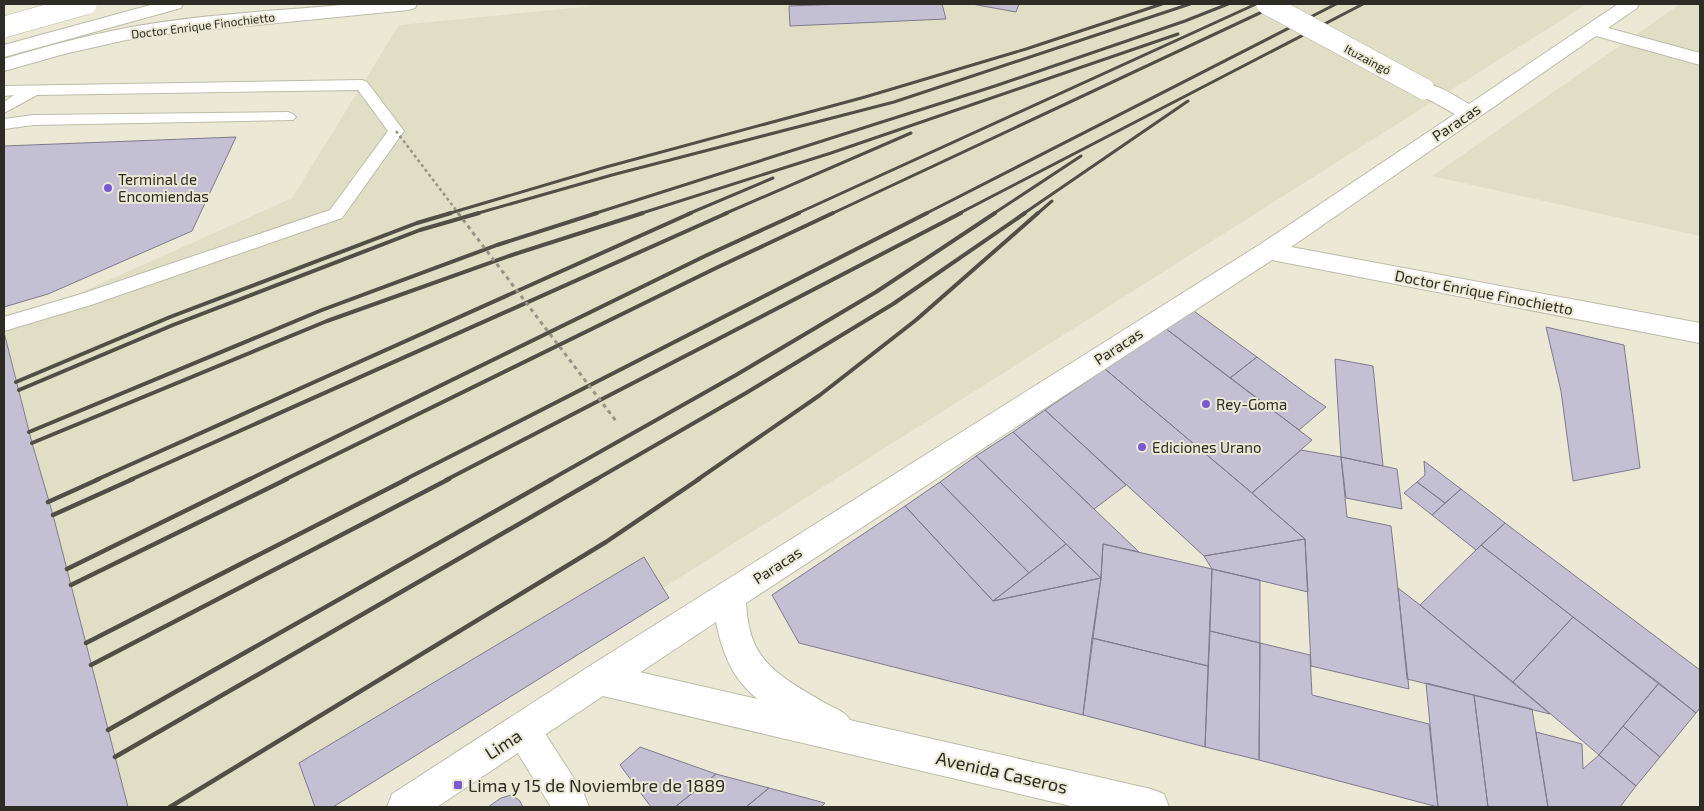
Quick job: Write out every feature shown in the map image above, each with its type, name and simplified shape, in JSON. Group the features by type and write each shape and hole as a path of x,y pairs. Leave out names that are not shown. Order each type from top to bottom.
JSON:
{"main road":[{"path":"4,27 72,4 133,6 144,4"},
{"path":"4,51 174,4"},
{"name":"Doctor Enrique Finochietto","path":"4,65 59,49 126,34 375,5 408,4"},
{"name":"Ituzaingó","path":"1267,4 1470,113"},
{"name":"Paracas","path":"600,679 1268,251 1592,28 1630,4"},
{"path":"1592,28 1700,59"},
{"name":"Doctor Enrique Finochietto","path":"1268,251 1700,333"},
{"name":"Avenida Caseros","path":"729,596 733,628 743,658 761,679 786,699 853,738"},
{"name":"Avenida Caseros","path":"600,679 1151,807"},
{"name":"Lima","path":"405,807 600,679"},
{"path":"523,730 571,807"}],"lane":[{"path":"4,91 362,85 396,131 336,214 85,300 4,324"},
{"path":"4,108 34,90"},
{"path":"4,124 34,120 288,117"}],"path":[{"path":"396,131 616,421"}],"shaded area":[{"path":"614,4 1587,4 317,807 128,807 53,515 32,443 4,327 292,198 399,25"},
{"path":"1680,4 1700,4 1700,236 1432,176"}],"building":[{"path":"942,4 946,19 790,26 789,6"},
{"path":"972,4 1019,4 1016,12"},
{"name":"Terminal de Encomiendas","path":"236,137 192,231 48,294 4,307 4,146"},
{"path":"1191,309 1257,357 1230,378 1165,328"},
{"path":"1546,327 1624,345 1640,468 1573,481 1561,391"},
{"name":"Rey-Goma","path":"1165,328 1312,440 1252,493 1105,369"},
{"path":"4,332 32,443 53,515 128,807 4,807"},
{"path":"1257,357 1326,407 1299,430 1230,378"},
{"path":"1335,359 1373,366 1383,466 1341,457"},
{"name":"Ediciones Urano","path":"1105,369 1305,539 1204,556 1045,410"},
{"path":"1045,410 1126,485 1094,509 1013,432"},
{"path":"1013,432 1139,552 1103,544 1101,578 976,456"},
{"path":"1301,450 1341,457 1347,517 1391,526 1409,689 1311,666 1305,539 1252,493"},
{"path":"976,456 1066,544 1029,573 940,482"},
{"path":"1341,457 1397,469 1402,509 1346,498"},
{"path":"1424,461 1461,489 1445,503 1417,482 1425,475"},
{"path":"940,482 1029,573 993,601 905,506"},
{"path":"1417,482 1445,503 1432,515 1404,493"},
{"path":"1461,489 1505,523 1476,550 1432,515"},
{"path":"905,506 993,601 1101,578 1083,715 799,643 772,595"},
{"path":"1505,523 1700,670 1700,708 1696,713 1481,545"},
{"path":"1305,539 1308,592 1212,569 1204,556"},
{"path":"1066,544 1101,578 993,601 1029,573"},
{"path":"1103,544 1212,569 1208,666 1092,638 1101,578"},
{"path":"1481,545 1573,617 1513,682 1420,605"},
{"path":"644,557 669,598 333,807 315,807 299,763"},
{"path":"1212,569 1260,580 1260,643 1210,631"},
{"path":"1398,588 1420,605 1550,714 1407,679"},
{"path":"1573,617 1659,683 1599,755 1513,682"},
{"path":"1210,631 1260,643 1259,760 1205,747"},
{"path":"1092,638 1208,666 1205,747 1083,715"},
{"path":"1260,643 1310,655 1312,695 1429,724 1438,807 1259,760"},
{"path":"1426,683 1474,695 1488,807 1438,807"},
{"path":"1659,683 1696,713 1660,757 1623,726"},
{"path":"1474,695 1532,709 1548,807 1488,807"},
{"path":"1623,726 1660,757 1636,786 1599,755"},
{"path":"1536,732 1582,744 1583,769 1599,755 1636,786 1620,807 1548,807"},
{"path":"640,747 716,774 675,807 651,807 620,765"},
{"path":"716,774 769,788 746,807 675,807"},
{"path":"769,788 825,803 821,807 746,807"},
{"path":"511,795 519,800 523,807 488,807 501,798"}],"railway":[{"path":"447,214 606,167 865,97 1026,49 1162,4"},
{"path":"475,214 612,175 894,102 1190,4"},
{"path":"593,214 995,86 1185,21 1228,4"},
{"path":"796,214 1256,4"},
{"path":"831,214 1279,4"},
{"path":"925,214 1336,4"},
{"path":"958,214 1363,4"},
{"path":"639,214 831,153 1178,34"},
{"path":"1023,214 1188,101"},
{"path":"724,214 911,133"},
{"path":"993,214 1081,156"},
{"path":"688,214 773,178"},
{"path":"1037,214 1052,201"},
{"path":"16,382 170,317 417,223 451,213"},
{"path":"19,390 173,325 420,230 479,213"},
{"path":"29,432 322,310 497,245 597,213"},
{"path":"32,443 327,321 512,255 643,213"},
{"path":"96,480 691,213"},
{"path":"130,480 727,213"},
{"path":"248,480 705,256 799,213"},
{"path":"284,480 716,268 833,213"},
{"path":"404,480 927,213"},
{"path":"446,480 961,213"},
{"path":"550,480 736,375 876,292 995,213"},
{"path":"595,480 746,393 893,304 1025,213"},
{"path":"697,480 820,395 916,320 1038,213"},
{"path":"48,502 99,479"},
{"path":"53,515 133,479"},
{"path":"67,569 250,479"},
{"path":"71,585 287,479"},
{"path":"86,643 407,479"},
{"path":"91,665 449,479"},
{"path":"108,730 552,479"},
{"path":"115,757 597,479"},
{"path":"170,807 606,542 699,479"}],"place":[{"name":"Terminal de Encomiendas","path":"108,188"},
{"name":"Rey-Goma","path":"1206,404"},
{"name":"Ediciones Urano","path":"1142,447"},
{"name":"Lima y 15 de Noviembre de 1889","path":"458,785"}]}
